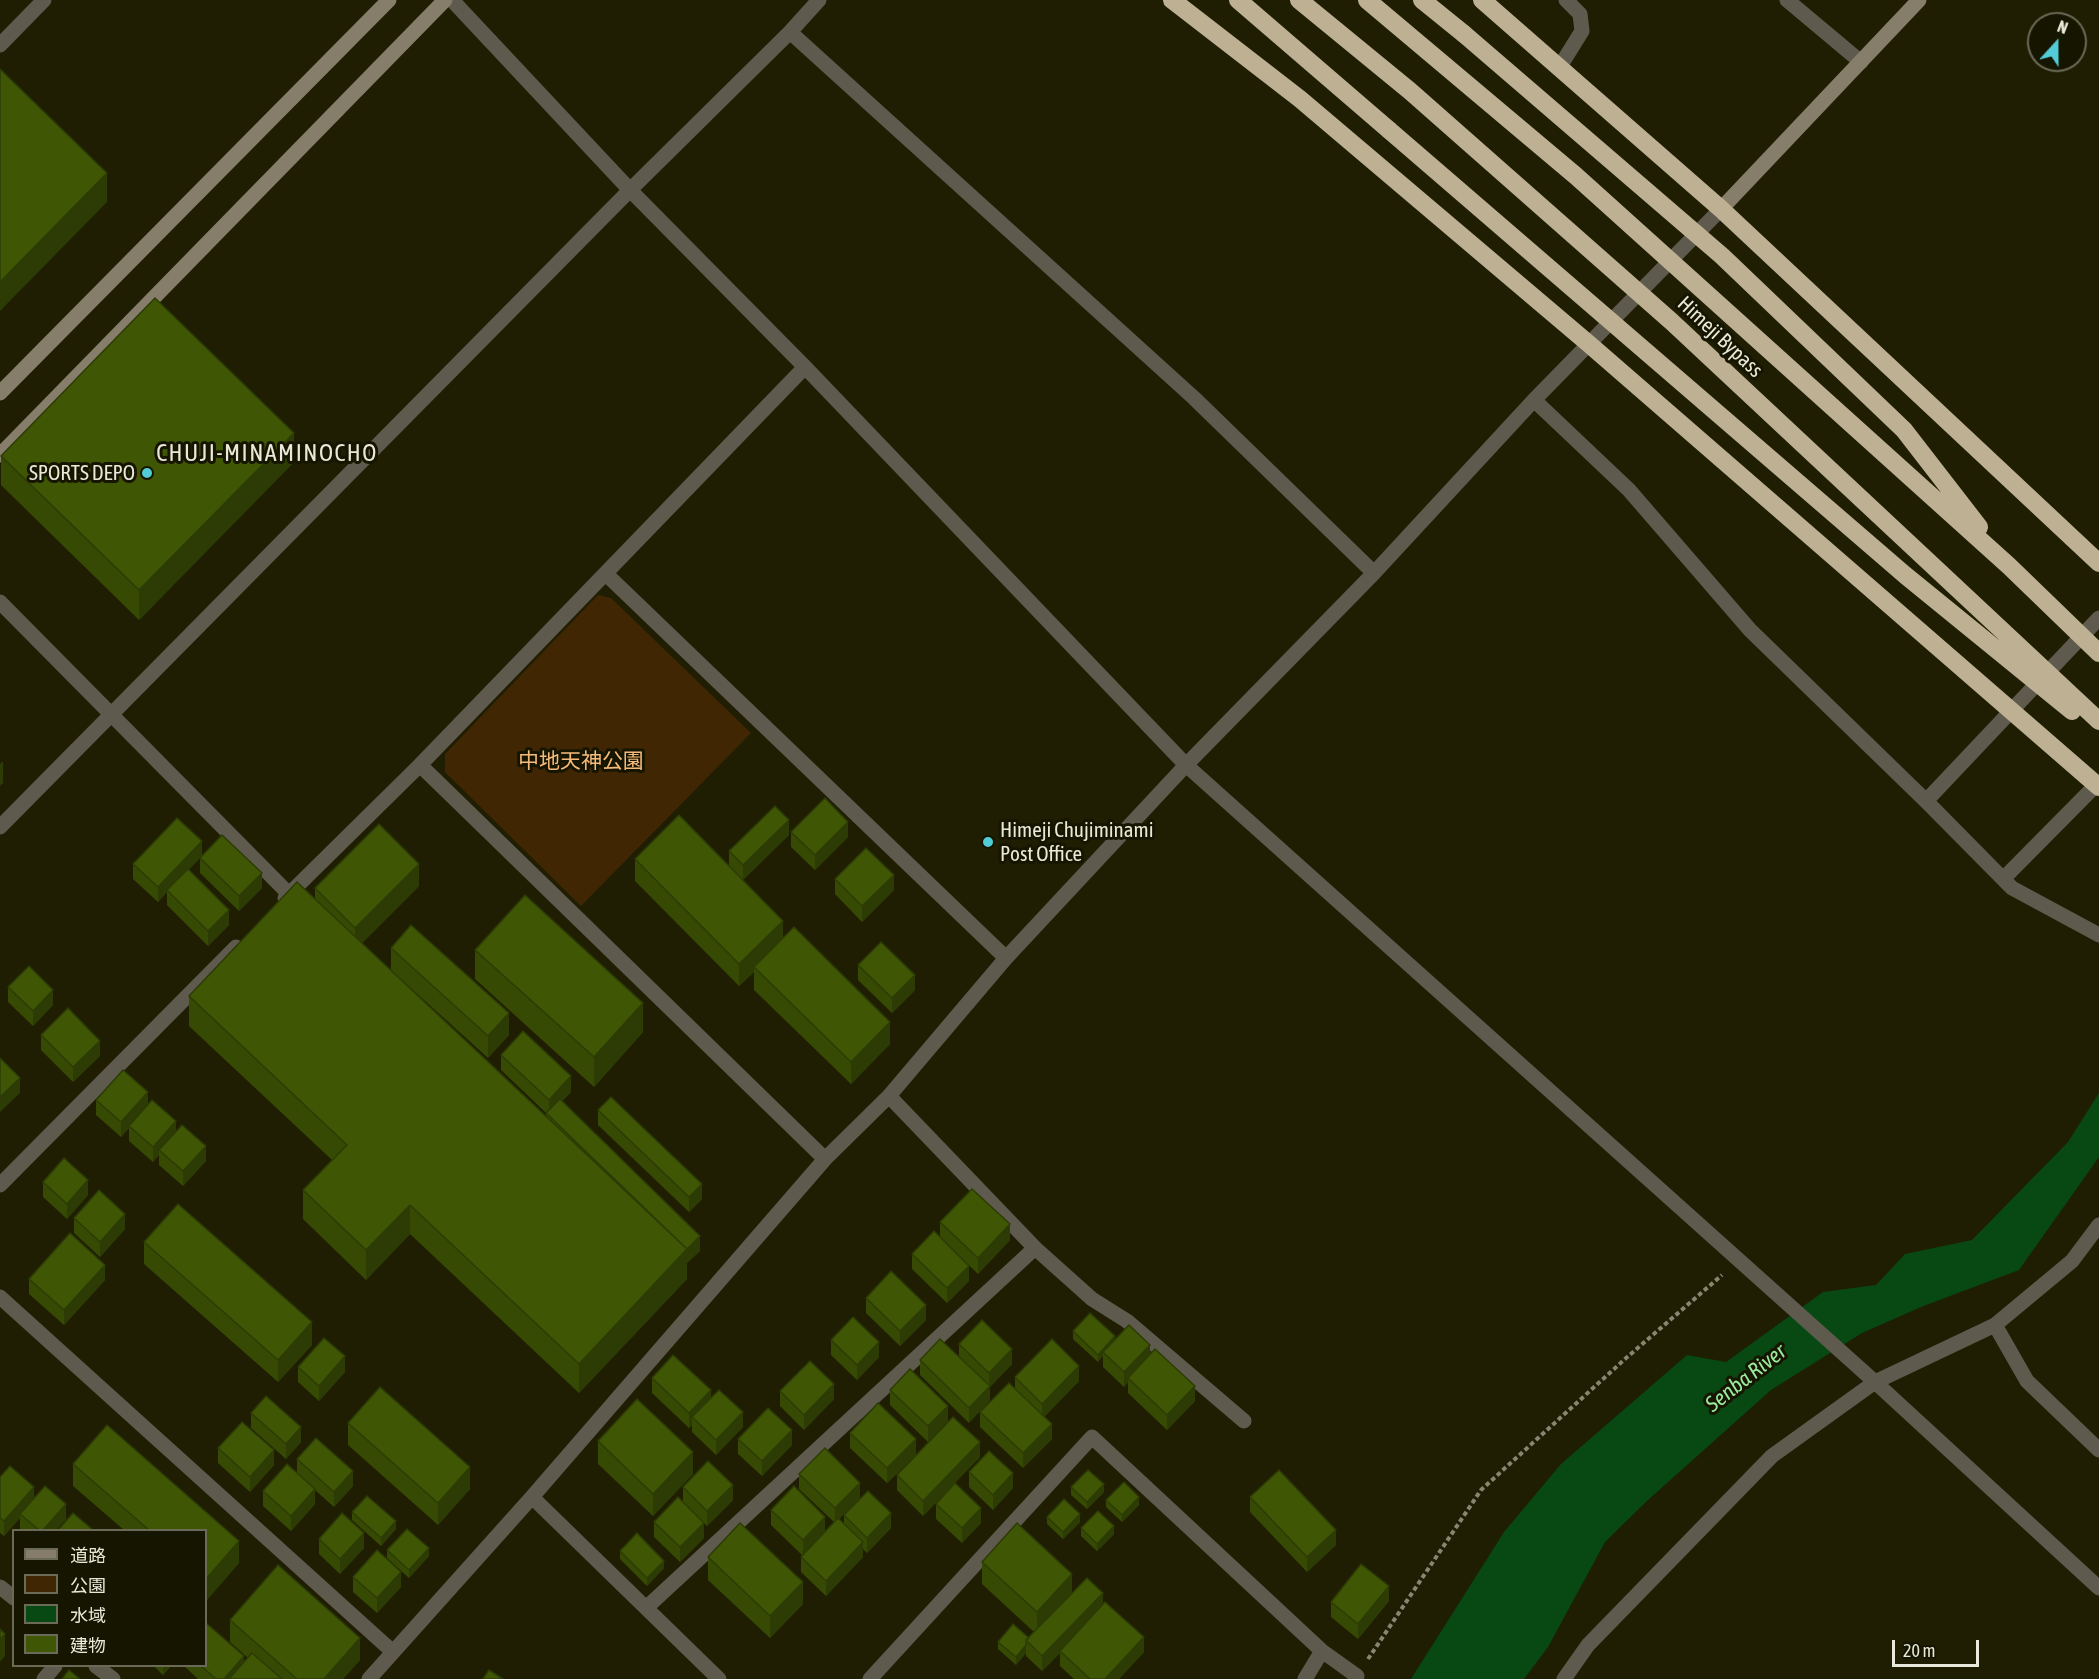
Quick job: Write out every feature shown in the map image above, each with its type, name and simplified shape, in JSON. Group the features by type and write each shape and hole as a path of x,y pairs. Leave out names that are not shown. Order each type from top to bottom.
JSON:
{"highway":[{"path":"1172,0 1300,99 1589,344 2098,786"},
{"path":"1238,0 1905,575 2099,733"},
{"name":"Himeji Bypass","path":"1299,0 1410,91 1672,322 2099,721"},
{"name":"Himeji Bypass","path":"1367,0 1576,176 2009,566 2099,653"},
{"path":"1422,0 1722,256 1904,430 2009,566"},
{"path":"1482,0 1720,209 2099,563"}],"street":[{"path":"0,45 44,0"},
{"path":"0,393 389,0"},
{"path":"0,455 445,0"},
{"path":"452,0 630,190 805,367 1186,765 1875,1382 2099,1588"},
{"path":"0,827 630,190 790,32 819,0"},
{"path":"1559,68 1582,31 1580,14 1566,0"},
{"path":"1787,0 1860,62"},
{"path":"369,1679 532,1497 825,1159 889,1096 1006,958 1186,765 1374,573 1534,400 1920,0"},
{"path":"790,32 1194,398 1374,573"},
{"path":"272,911 420,765 805,367"},
{"path":"1534,400 1629,490 1750,630 2012,888 2099,935"},
{"path":"606,574 1006,958"},
{"path":"0,602 289,894"},
{"path":"1926,801 2099,618"},
{"path":"420,765 825,1159"},
{"path":"2003,879 2098,786"},
{"path":"0,1185 247,936"},
{"path":"889,1096 1035,1248 1092,1299 1127,1321 1244,1421"},
{"path":"1564,1679 1588,1645 1772,1456 1875,1382 1995,1324 2072,1261 2099,1224"},
{"path":"647,1607 1035,1248"},
{"path":"0,1297 393,1652"},
{"path":"1995,1324 2027,1381 2098,1447"},
{"path":"870,1679 1092,1437 1322,1651 1357,1676"},
{"path":"532,1497 719,1679"},
{"path":"0,1587 12,1596"},
{"path":"1305,1679 1322,1651"},
{"path":"44,1679 53,1667"},
{"path":"98,1667 113,1679"}],"path":[{"path":"1357,1676 1480,1491 1625,1359 1739,1261"}],"green space":[{"name":"中地天神公園","path":"598,595 611,598 751,733 581,906 445,772 445,754"}],"water":[{"name":"Senba River","path":"2099,1093 2099,1157 2019,1270 1921,1307 1862,1333 1771,1390 1648,1500 1605,1542 1548,1647 1524,1679 1411,1679 1504,1532 1561,1464 1687,1355 1726,1362 1823,1292 1876,1285 1905,1254 1972,1240 2068,1142"}],"building":[{"path":"0,69 107,173 0,282"},
{"name":"SPORTS DEPO","path":"155,298 294,433 139,590 1,456"},
{"path":"825,798 848,822 815,855 791,832"},
{"path":"775,806 789,820 743,865 729,851"},
{"path":"679,815 783,921 739,964 635,859"},
{"path":"177,818 202,841 158,887 133,864"},
{"path":"379,824 419,864 355,928 315,888"},
{"path":"222,835 262,873 239,896 200,858"},
{"path":"866,848 894,875 862,906 835,879"},
{"path":"188,869 229,910 208,931 167,890"},
{"path":"297,882 687,1249 579,1364 410,1205 366,1250 303,1190 347,1145 189,996"},
{"path":"525,895 643,1003 594,1057 475,950"},
{"path":"411,925 509,1013 488,1036 391,948"},
{"path":"794,927 890,1022 851,1062 754,967"},
{"path":"881,942 915,975 892,998 858,965"},
{"path":"29,966 53,990 33,1011 8,987"},
{"path":"68,1008 100,1041 73,1067 41,1035"},
{"path":"523,1031 571,1076 549,1100 501,1055"},
{"path":"0,1058 20,1078 0,1097"},
{"path":"123,1070 148,1092 121,1122 96,1100"},
{"path":"611,1097 702,1184 689,1197 598,1110"},
{"path":"560,1099 700,1236 687,1249 546,1113"},
{"path":"152,1100 176,1121 153,1147 129,1126"},
{"path":"182,1125 206,1146 183,1171 159,1150"},
{"path":"64,1158 88,1180 67,1204 43,1182"},
{"path":"972,1189 1010,1224 978,1258 940,1222"},
{"path":"99,1190 125,1214 100,1242 74,1218"},
{"path":"178,1204 312,1322 278,1360 144,1242"},
{"path":"934,1231 969,1266 947,1288 912,1254"},
{"path":"70,1233 105,1265 64,1310 29,1279"},
{"path":"891,1271 926,1305 900,1331 866,1298"},
{"path":"1090,1313 1115,1336 1098,1355 1073,1331"},
{"path":"853,1317 879,1342 857,1365 831,1340"},
{"path":"982,1320 1012,1349 989,1373 959,1344"},
{"path":"1129,1325 1150,1345 1124,1372 1103,1352"},
{"path":"324,1338 345,1356 319,1386 298,1367"},
{"path":"940,1339 990,1386 969,1408 920,1360"},
{"path":"1052,1339 1079,1366 1042,1404 1015,1377"},
{"path":"1155,1349 1195,1386 1167,1415 1128,1378"},
{"path":"673,1355 711,1390 689,1413 652,1378"},
{"path":"810,1361 834,1384 804,1415 780,1391"},
{"path":"910,1369 948,1406 928,1426 890,1390"},
{"path":"1009,1383 1052,1424 1023,1453 980,1412"},
{"path":"380,1387 470,1467 438,1503 348,1423"},
{"path":"719,1390 743,1412 716,1440 692,1417"},
{"path":"266,1396 301,1427 286,1444 251,1413"},
{"path":"637,1399 693,1452 653,1494 598,1441"},
{"path":"878,1403 916,1439 887,1468 850,1433"},
{"path":"768,1408 792,1430 762,1461 738,1439"},
{"path":"953,1417 980,1442 923,1501 897,1475"},
{"path":"242,1422 274,1450 250,1477 218,1448"},
{"path":"107,1425 239,1541 207,1578 207,1529 148,1529 73,1464"},
{"path":"316,1438 353,1471 334,1492 297,1459"},
{"path":"825,1448 860,1483 835,1508 799,1474"},
{"path":"989,1451 1013,1473 993,1495 969,1472"},
{"path":"708,1461 733,1485 707,1511 683,1487"},
{"path":"287,1464 315,1489 291,1516 263,1491"},
{"path":"10,1466 34,1487 4,1521 0,1518 0,1477"},
{"path":"1088,1470 1104,1484 1087,1502 1071,1487"},
{"path":"1279,1470 1336,1530 1307,1557 1250,1497"},
{"path":"1124,1482 1139,1497 1122,1515 1106,1500"},
{"path":"955,1483 981,1508 962,1528 936,1504"},
{"path":"45,1486 66,1504 44,1529 38,1529 20,1514"},
{"path":"794,1486 825,1517 803,1540 771,1510"},
{"path":"868,1491 891,1513 867,1538 844,1515"},
{"path":"367,1496 396,1521 381,1538 352,1512"},
{"path":"678,1497 704,1523 680,1547 654,1522"},
{"path":"1064,1499 1080,1514 1063,1532 1047,1517"},
{"path":"1098,1511 1114,1526 1097,1544 1081,1528"},
{"path":"73,1513 92,1529 59,1529"},
{"path":"342,1513 364,1533 340,1559 319,1539"},
{"path":"838,1518 863,1542 826,1581 801,1557"},
{"path":"740,1523 803,1582 770,1616 708,1557"},
{"path":"1017,1523 1072,1574 1037,1612 982,1562"},
{"path":"407,1529 429,1548 409,1570 387,1550"},
{"path":"637,1533 664,1561 647,1578 620,1551"},
{"path":"377,1550 401,1572 377,1598 353,1577"},
{"path":"1361,1564 1389,1586 1358,1624 1331,1602"},
{"path":"278,1565 360,1638 324,1679 297,1679 230,1620"},
{"path":"1087,1578 1103,1593 1042,1656 1026,1640"},
{"path":"1105,1602 1144,1637 1105,1679 1090,1679 1060,1651"},
{"path":"207,1624 244,1656 224,1679 216,1679 202,1667 207,1667"},
{"path":"1013,1624 1029,1638 1016,1657 998,1642"},
{"path":"0,1629 5,1634 0,1640"},
{"path":"252,1653 282,1679 229,1679"},
{"path":"69,1670 80,1679 62,1679"},
{"path":"489,1670 503,1679 483,1679"}],"place":[{"name":"SPORTS DEPO","path":"147,473"},
{"name":"Himeji Chujiminami Post Office","path":"988,842"}],"district":[{"name":"CHUJI-MINAMINOCHO","path":"267,453"}]}
